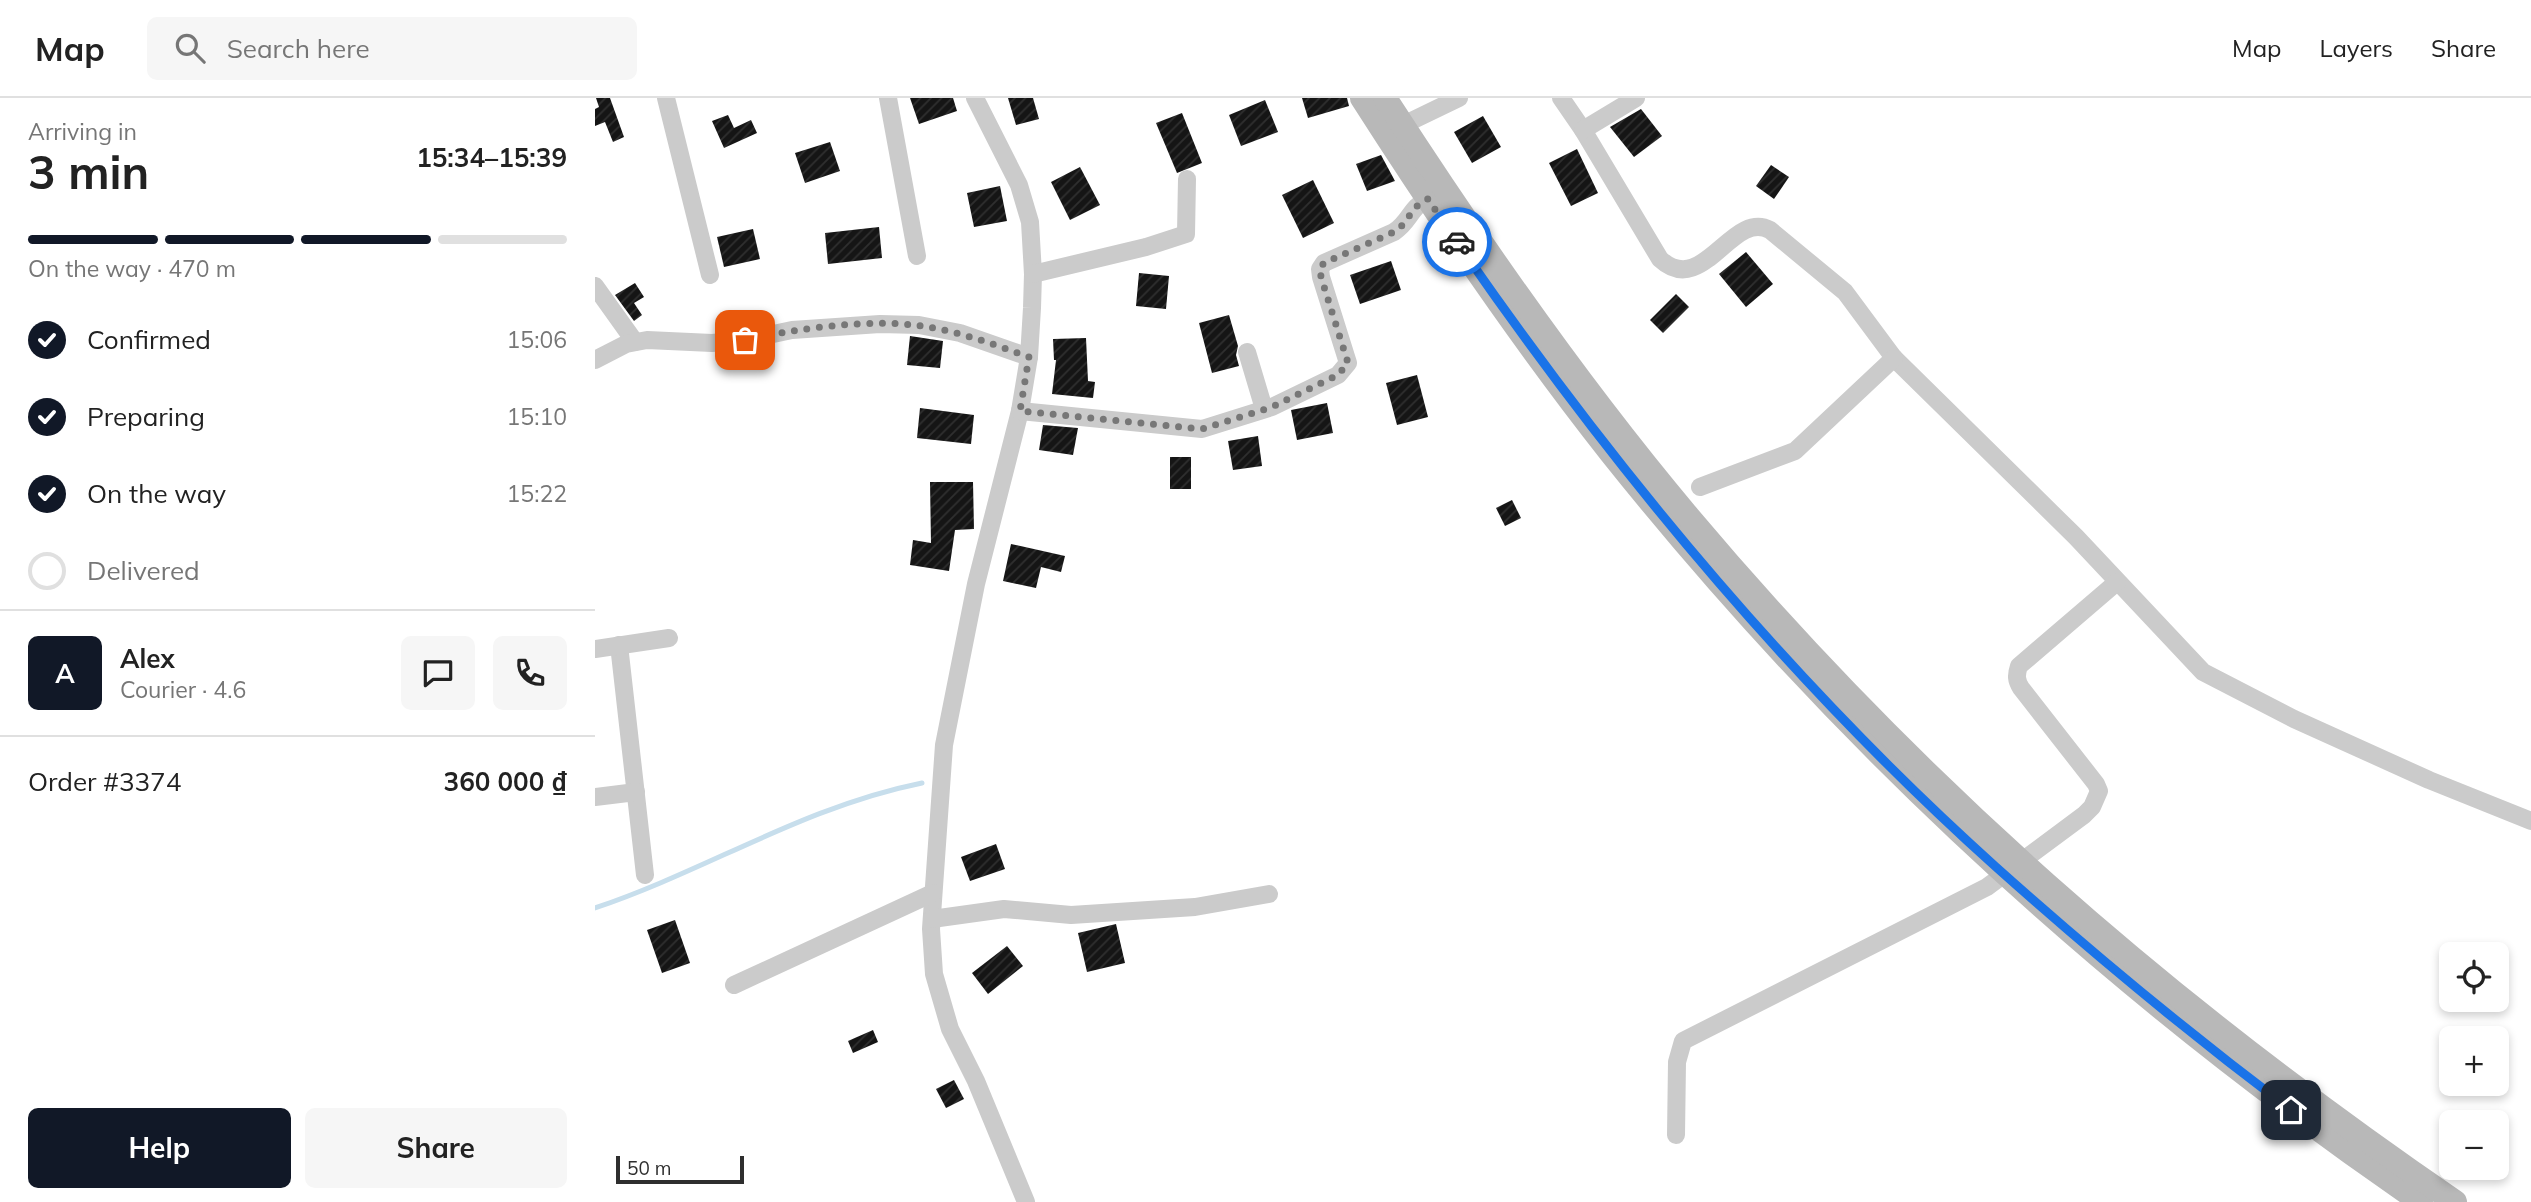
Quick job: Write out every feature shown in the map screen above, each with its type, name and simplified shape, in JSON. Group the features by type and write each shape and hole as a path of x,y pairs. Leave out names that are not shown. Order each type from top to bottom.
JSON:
{"main road":[{"path":"1362,98 1428,199 1554,378 1611,453 1768,637 1860,735 2013,869 2140,992 2291,1110 2421,1202"},
{"path":"1385,98 1461,214 1545,334 1685,513 1747,584 1856,702 1941,788 2013,869 2227,1037 2369,1143 2455,1202"}],"street":[{"path":"666,98 710,275"},
{"path":"888,98 917,256"},
{"path":"975,98 1019,185 1030,222 1033,274 1029,357 1020,411 976,584 944,745 933,893 934,974 950,1029 976,1081 1026,1202"},
{"path":"1403,125 1459,98"},
{"path":"1561,98 1660,259 1677,270 1697,266 1747,229 1759,226 1765,228 1845,292 1895,358 2076,537 2203,672 2222,684 2416,775 2531,821"},
{"path":"1583,130 1636,98"},
{"path":"1033,274 1146,247 1186,234 1187,179"},
{"path":"1020,411 1190,430 1212,427 1264,410 1338,375 1348,363 1320,268 1324,263 1405,225 1411,211 1428,199"},
{"path":"595,286 635,342"},
{"path":"595,360 635,342 647,340 712,343 745,340 792,330 880,324 919,325 960,333 1029,357"},
{"path":"1247,352 1264,410"},
{"path":"1700,487 1795,451 1895,358"},
{"path":"1676,1135 1679,1047 1683,1041 1987,887 2092,807 2099,791 2017,681 2019,666 2117,582"},
{"path":"595,649 669,638"},
{"path":"619,645 645,875"},
{"path":"595,797 636,792"},
{"path":"734,985 933,893"},
{"path":"932,919 1004,909 1071,915 1195,907 1269,894"}],"building":[{"path":"596,98 610,98 624,137 613,142 605,122 595,126 595,109 599,107"},
{"path":"910,98 953,98 957,111 919,124"},
{"path":"1008,98 1033,98 1039,119 1016,125"},
{"path":"1302,98 1347,98 1349,106 1308,118"},
{"path":"1265,100 1278,132 1241,146 1229,115"},
{"path":"1641,109 1662,136 1634,157 1610,127"},
{"path":"1182,113 1202,163 1177,173 1156,123"},
{"path":"728,115 734,128 751,120 757,133 724,148 712,121"},
{"path":"1483,116 1501,147 1472,163 1454,132"},
{"path":"830,142 840,171 805,183 795,153"},
{"path":"1577,149 1598,193 1571,206 1549,163"},
{"path":"1381,155 1395,181 1367,191 1356,164"},
{"path":"1771,165 1789,177 1774,199 1756,186"},
{"path":"1080,167 1100,205 1070,220 1051,182"},
{"path":"1313,180 1334,223 1303,238 1282,195"},
{"path":"1000,186 1007,221 974,227 967,193"},
{"path":"879,227 882,258 828,264 825,233"},
{"path":"753,229 760,259 724,267 717,237"},
{"path":"1746,252 1773,284 1746,307 1719,274"},
{"path":"1391,261 1401,290 1360,304 1350,275"},
{"path":"1139,273 1169,276 1166,309 1136,306"},
{"path":"635,283 644,297 634,303 642,315 634,321 615,295"},
{"path":"1676,294 1689,307 1663,333 1650,320"},
{"path":"1229,315 1238,346 1236,355 1239,366 1212,373 1199,323"},
{"path":"910,336 943,341 940,368 907,365"},
{"path":"1086,338 1088,381 1095,382 1093,398 1052,394 1056,360 1053,339"},
{"path":"1417,375 1428,417 1397,425 1386,383"},
{"path":"1327,403 1333,433 1297,440 1291,410"},
{"path":"920,408 974,415 971,444 917,438"},
{"path":"1043,425 1078,428 1073,455 1039,450"},
{"path":"1258,436 1262,466 1233,470 1228,441"},
{"path":"1170,457 1191,457 1191,489 1170,489"},
{"path":"930,482 973,482 974,529 955,530 949,571 910,565 913,540 931,543"},
{"path":"1512,500 1521,518 1505,526 1496,508"},
{"path":"1011,544 1065,556 1061,572 1041,567 1036,588 1003,581"},
{"path":"996,844 1005,869 970,881 961,857"},
{"path":"675,920 690,963 662,973 647,930"},
{"path":"1116,924 1125,963 1087,972 1078,933"},
{"path":"1007,946 1023,966 988,994 972,973"},
{"path":"873,1030 878,1042 853,1053 848,1041"},
{"path":"954,1080 964,1099 946,1108 936,1089"}],"waterway":[{"path":"595,908 637,893 837,807 922,783"}],"way so far":[{"path":"745,340 792,330 880,324 919,325 960,333 1029,357 1020,411 1190,430 1202,429 1272,407 1345,369 1348,363 1321,277 1320,268 1324,263 1394,232 1405,225 1411,211 1428,199 1457,242"}],"route":[{"path":"1457,242 1498,302 1611,453 1732,597 1860,735 2067,930 2140,992 2291,1110"}]}
